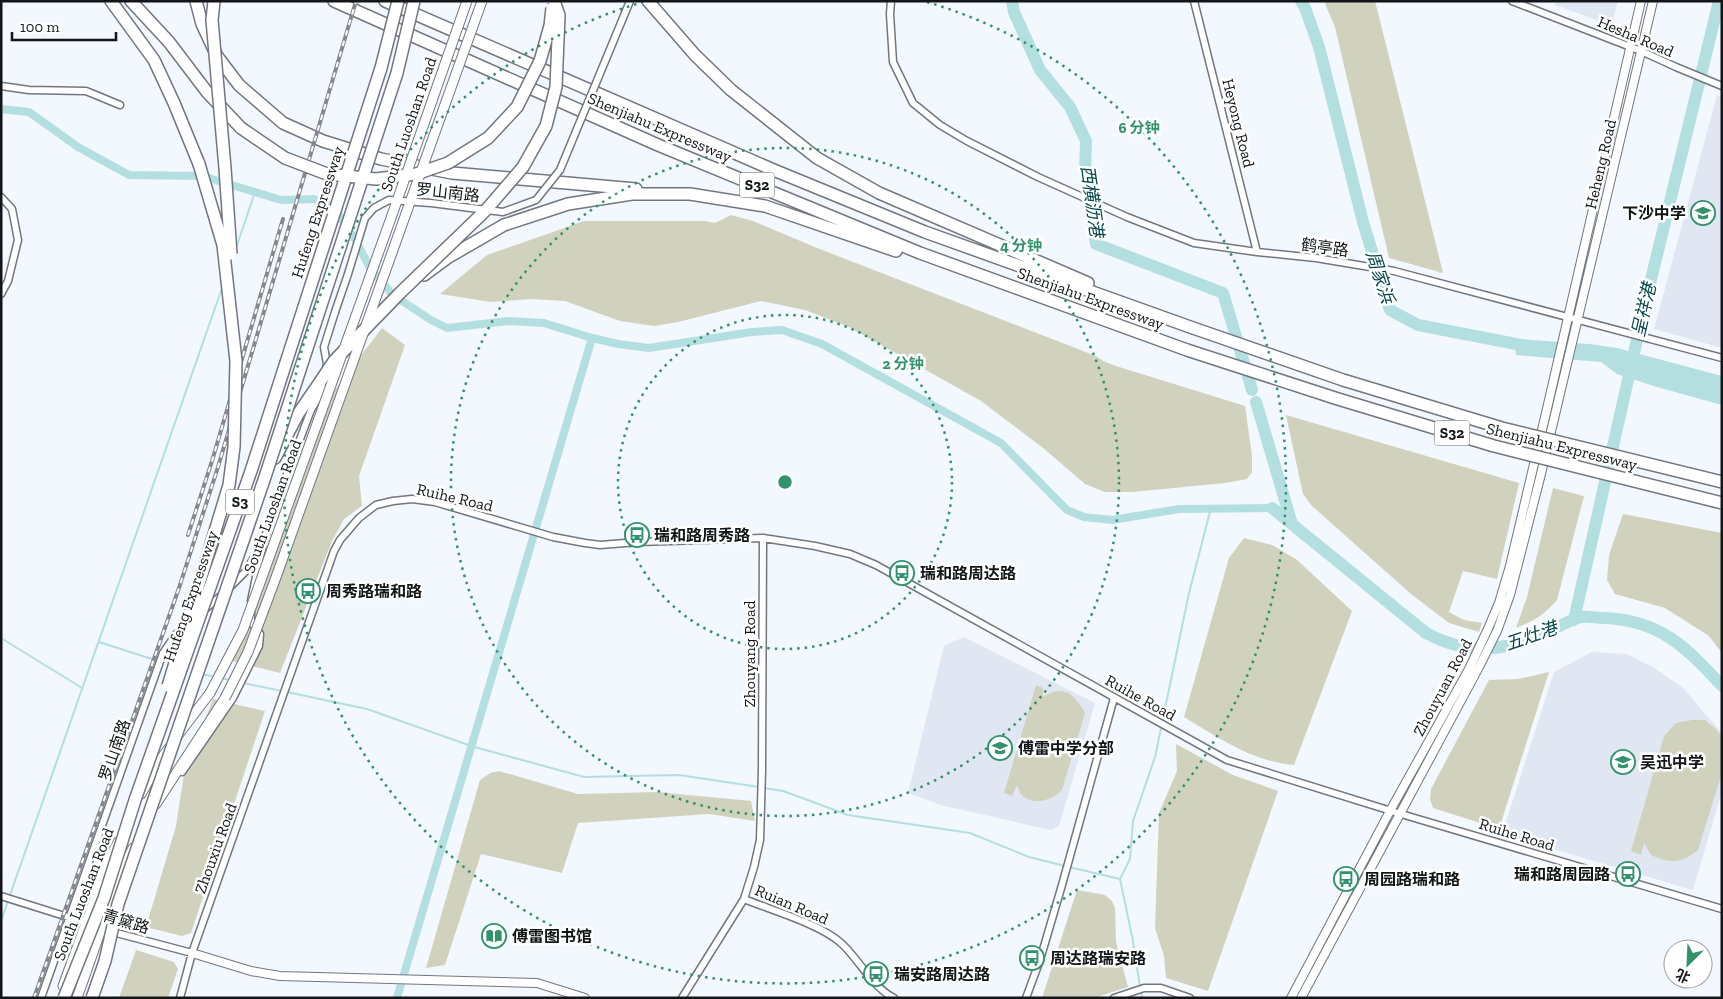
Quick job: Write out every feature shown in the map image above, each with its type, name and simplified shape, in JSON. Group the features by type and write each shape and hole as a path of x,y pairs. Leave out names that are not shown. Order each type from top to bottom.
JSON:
{"highway":[{"path":"111,1 154,60 199,164 223,245 236,360"},
{"path":"131,1 169,42 207,92 241,128 285,158 327,174 376,179 416,174 448,163 488,138 517,107 540,61 550,26 553,1"},
{"path":"196,1 202,24 217,56 239,85 283,122 322,141 381,159 462,174 690,194 765,206 1186,350"},
{"path":"135,800 229,485 234,447 236,360 225,168 212,20 214,1"},
{"name":"Shenjiahu Expressway","path":"334,1 658,145 911,249 1186,350 1338,399 1494,446 1722,503"},
{"name":"Shenjiahu Expressway","path":"385,1 776,172 925,232 1343,380 1502,428 1722,482"},
{"name":"Hufeng Expressway","path":"64,998 104,898 135,800 251,471 381,68 398,1"},
{"name":"Hufeng Expressway","path":"92,998 105,961 118,904 265,477 396,73 414,1"},
{"path":"265,477 298,414 334,361 400,293 486,210 523,167 546,126 556,86 559,15 553,1"},
{"path":"649,1 695,55 731,90 817,158 879,193 1193,328"},
{"path":"400,293 447,258 504,225 568,204 632,194 690,194"}],"main road":[{"name":"South Luoshan Road","path":"59,998 109,860 142,793 160,760 210,693 243,630 391,218 466,1"},
{"name":"South Luoshan Road","path":"77,998 123,867 159,799 225,698 248,652 482,1"}],"street":[{"name":"罗山南路","path":"88,998 147,832 160,803 233,698 259,646 260,634 251,622 251,597 263,543 311,410 325,386 327,364 324,347 365,218 374,208 389,200 503,212 536,200 560,170 630,1"},
{"name":"鹤亭路","path":"891,1 893,62 913,103 940,125 967,141 1126,218 1194,243 1316,258 1394,271 1722,358"},
{"name":"Heyong Road","path":"1194,1 1257,252"},
{"name":"Hesha Road","path":"1512,1 1641,51 1722,86"},
{"name":"Heheng Road","path":"1565,332 1642,1"},
{"name":"Heheng Road","path":"1497,631 1510,595 1566,369 1653,1"},
{"path":"1,86 29,90 86,91 120,105"},
{"path":"1,198 12,209 18,240 8,281 1,294"},
{"name":"Zhouyuan Road","path":"1291,998 1390,811 1469,669 1499,602 1510,566 1565,332"},
{"name":"Ruihe Road","path":"290,680 334,551 340,540 359,518 376,505 412,499 435,502 553,537 600,545 763,538 815,546 850,554 876,565 1227,760 1390,811 1722,909"},
{"name":"Zhouyang Road","path":"744,898 760,840 763,538"},
{"name":"罗山南路","path":"41,998 163,653 176,634 245,572 263,543"},
{"name":"Zhouyuan Road","path":"1301,998 1479,668 1497,631"},
{"name":"Zhouxiu Road","path":"180,998 192,953 290,680"},
{"path":"1026,998 1040,960 1062,885 1114,698"},
{"name":"青黛路","path":"1,896 111,931 192,953"},
{"path":"682,998 744,898"},
{"name":"Ruian Road","path":"744,898 823,930 841,943 871,978 894,998"},
{"path":"192,953 251,972 280,976 537,983 585,998"},
{"path":"1114,998 1144,988 1161,988 1190,998"}],"shaded area":[{"path":"1555,1 1618,1 1613,21 1602,22 1555,5"},
{"name":"下沙中学","path":"1717,95 1722,97 1722,348 1654,329"},
{"name":"傅雷中学分部","path":"964,637 1095,703 1059,826 1051,830 944,806 908,793 944,646"},
{"name":"吴迅中学","path":"1592,652 1627,654 1653,667 1683,688 1722,733 1722,791 1693,890 1502,834 1554,672"}],"green space":[{"path":"1324,1 1375,1 1443,273 1389,258 1335,27"},
{"path":"731,215 753,221 817,248 1096,356 1116,366 1245,406 1252,456 1252,472 1247,479 1225,483 1132,492 1105,492 1085,484 1043,448 981,401 849,327 805,310 761,301 678,322 654,326 620,321 565,301 530,299 491,302 440,294 487,255 584,221 705,221 715,223"},
{"path":"382,328 405,345 359,476 362,506 344,519 332,541 280,673 228,660 305,441 324,404"},
{"path":"1286,415 1519,483 1497,579 1463,571 1449,612 1464,620 1482,623 1479,632 1449,623 1411,594 1312,506 1303,494"},
{"path":"1553,488 1584,496 1557,600 1538,617 1516,628 1527,597"},
{"path":"1623,514 1722,533 1722,653 1709,636 1665,608 1615,594 1607,580 1609,555"},
{"path":"1244,538 1272,545 1296,559 1352,611 1294,765 1279,763 1250,754 1223,741 1184,717 1229,558"},
{"path":"1549,672 1499,829 1433,808 1430,799 1431,789 1489,680 1518,679"},
{"path":"1036,685 1043,688 1043,697 1057,691 1068,693 1077,701 1085,713 1062,790 1053,797 1041,801 1030,800 1025,797 1020,793 1017,785 1012,796 1004,793"},
{"path":"213,699 265,711 191,933 182,936 146,927 176,826 184,774"},
{"path":"1705,720 1722,737 1722,773 1698,850 1686,858 1676,861 1665,860 1651,855 1644,843 1641,855 1631,851 1664,736 1676,723"},
{"path":"1176,744 1233,775 1278,791 1208,991 1166,978 1164,956 1155,928 1159,813 1177,771"},
{"path":"499,771 578,794 657,792 751,801 755,821 709,814 578,823 562,873 481,854 445,965 426,968 480,780 490,773"},
{"path":"1077,890 1105,895 1112,901 1115,908 1116,942 1128,987 1094,998 1042,998"},
{"path":"136,950 174,962 178,969 168,998 119,998"}],"water":[{"path":"1515,339 1589,344 1617,348 1722,376 1722,405 1617,374 1601,362 1516,355"}],"waterway":[{"name":"西横沥港","path":"1012,1 1014,12 1040,70 1070,107 1086,141 1085,171 1096,244 1223,293 1252,390"},
{"name":"周家浜","path":"1301,1 1319,47 1363,222 1390,310 1418,325 1532,347"},
{"name":"呈祥港","path":"1574,620 1645,304 1719,1"},
{"path":"1,109 29,112 78,147 129,175 202,176 281,200 314,199 333,206 355,239 371,270 393,295 431,320 447,328 509,321 544,323 592,338 649,348 752,332 782,330 822,344 1001,443 1067,510 1084,517 1112,520 1179,509 1272,508"},
{"path":"236,248 255,192"},
{"path":"1,921 222,288"},
{"path":"397,998 592,338"},
{"name":"西横沥港","path":"1256,402 1292,524"},
{"path":"1140,987 1120,879 1130,859 1133,821 1155,757 1189,593 1211,508"},
{"name":"五灶港","path":"1272,508 1426,633 1441,640 1455,645 1484,649 1513,645 1581,617 1624,620 1641,624 1670,638 1696,659 1722,686"},
{"path":"1,638 82,688"},
{"path":"99,642 158,661"},
{"path":"201,674 216,677"},
{"path":"221,678 231,680"},
{"path":"243,683 282,691"},
{"path":"287,692 367,709 471,746 584,777 679,775 759,787"},
{"path":"764,788 783,791 848,815 970,833 1029,857 1065,866"},
{"path":"1069,867 1120,879"},
{"path":"1141,991 1142,998"}],"railway":[{"path":"34,998 179,588 218,467 356,1"},
{"path":"188,535 212,461 283,219"}],"place":[{"name":"下沙中学","path":"1703,213"},
{"name":"瑞和路周秀路","path":"637,535"},
{"name":"瑞和路周达路","path":"902,573"},
{"name":"周秀路瑞和路","path":"308,591"},
{"name":"傅雷中学分部","path":"1000,748"},
{"name":"吴迅中学","path":"1623,762"},
{"name":"瑞和路周园路","path":"1628,874"},
{"name":"周园路瑞和路","path":"1346,879"},
{"name":"傅雷图书馆","path":"494,936"},
{"name":"周达路瑞安路","path":"1032,958"},
{"name":"瑞安路周达路","path":"876,974"}]}
